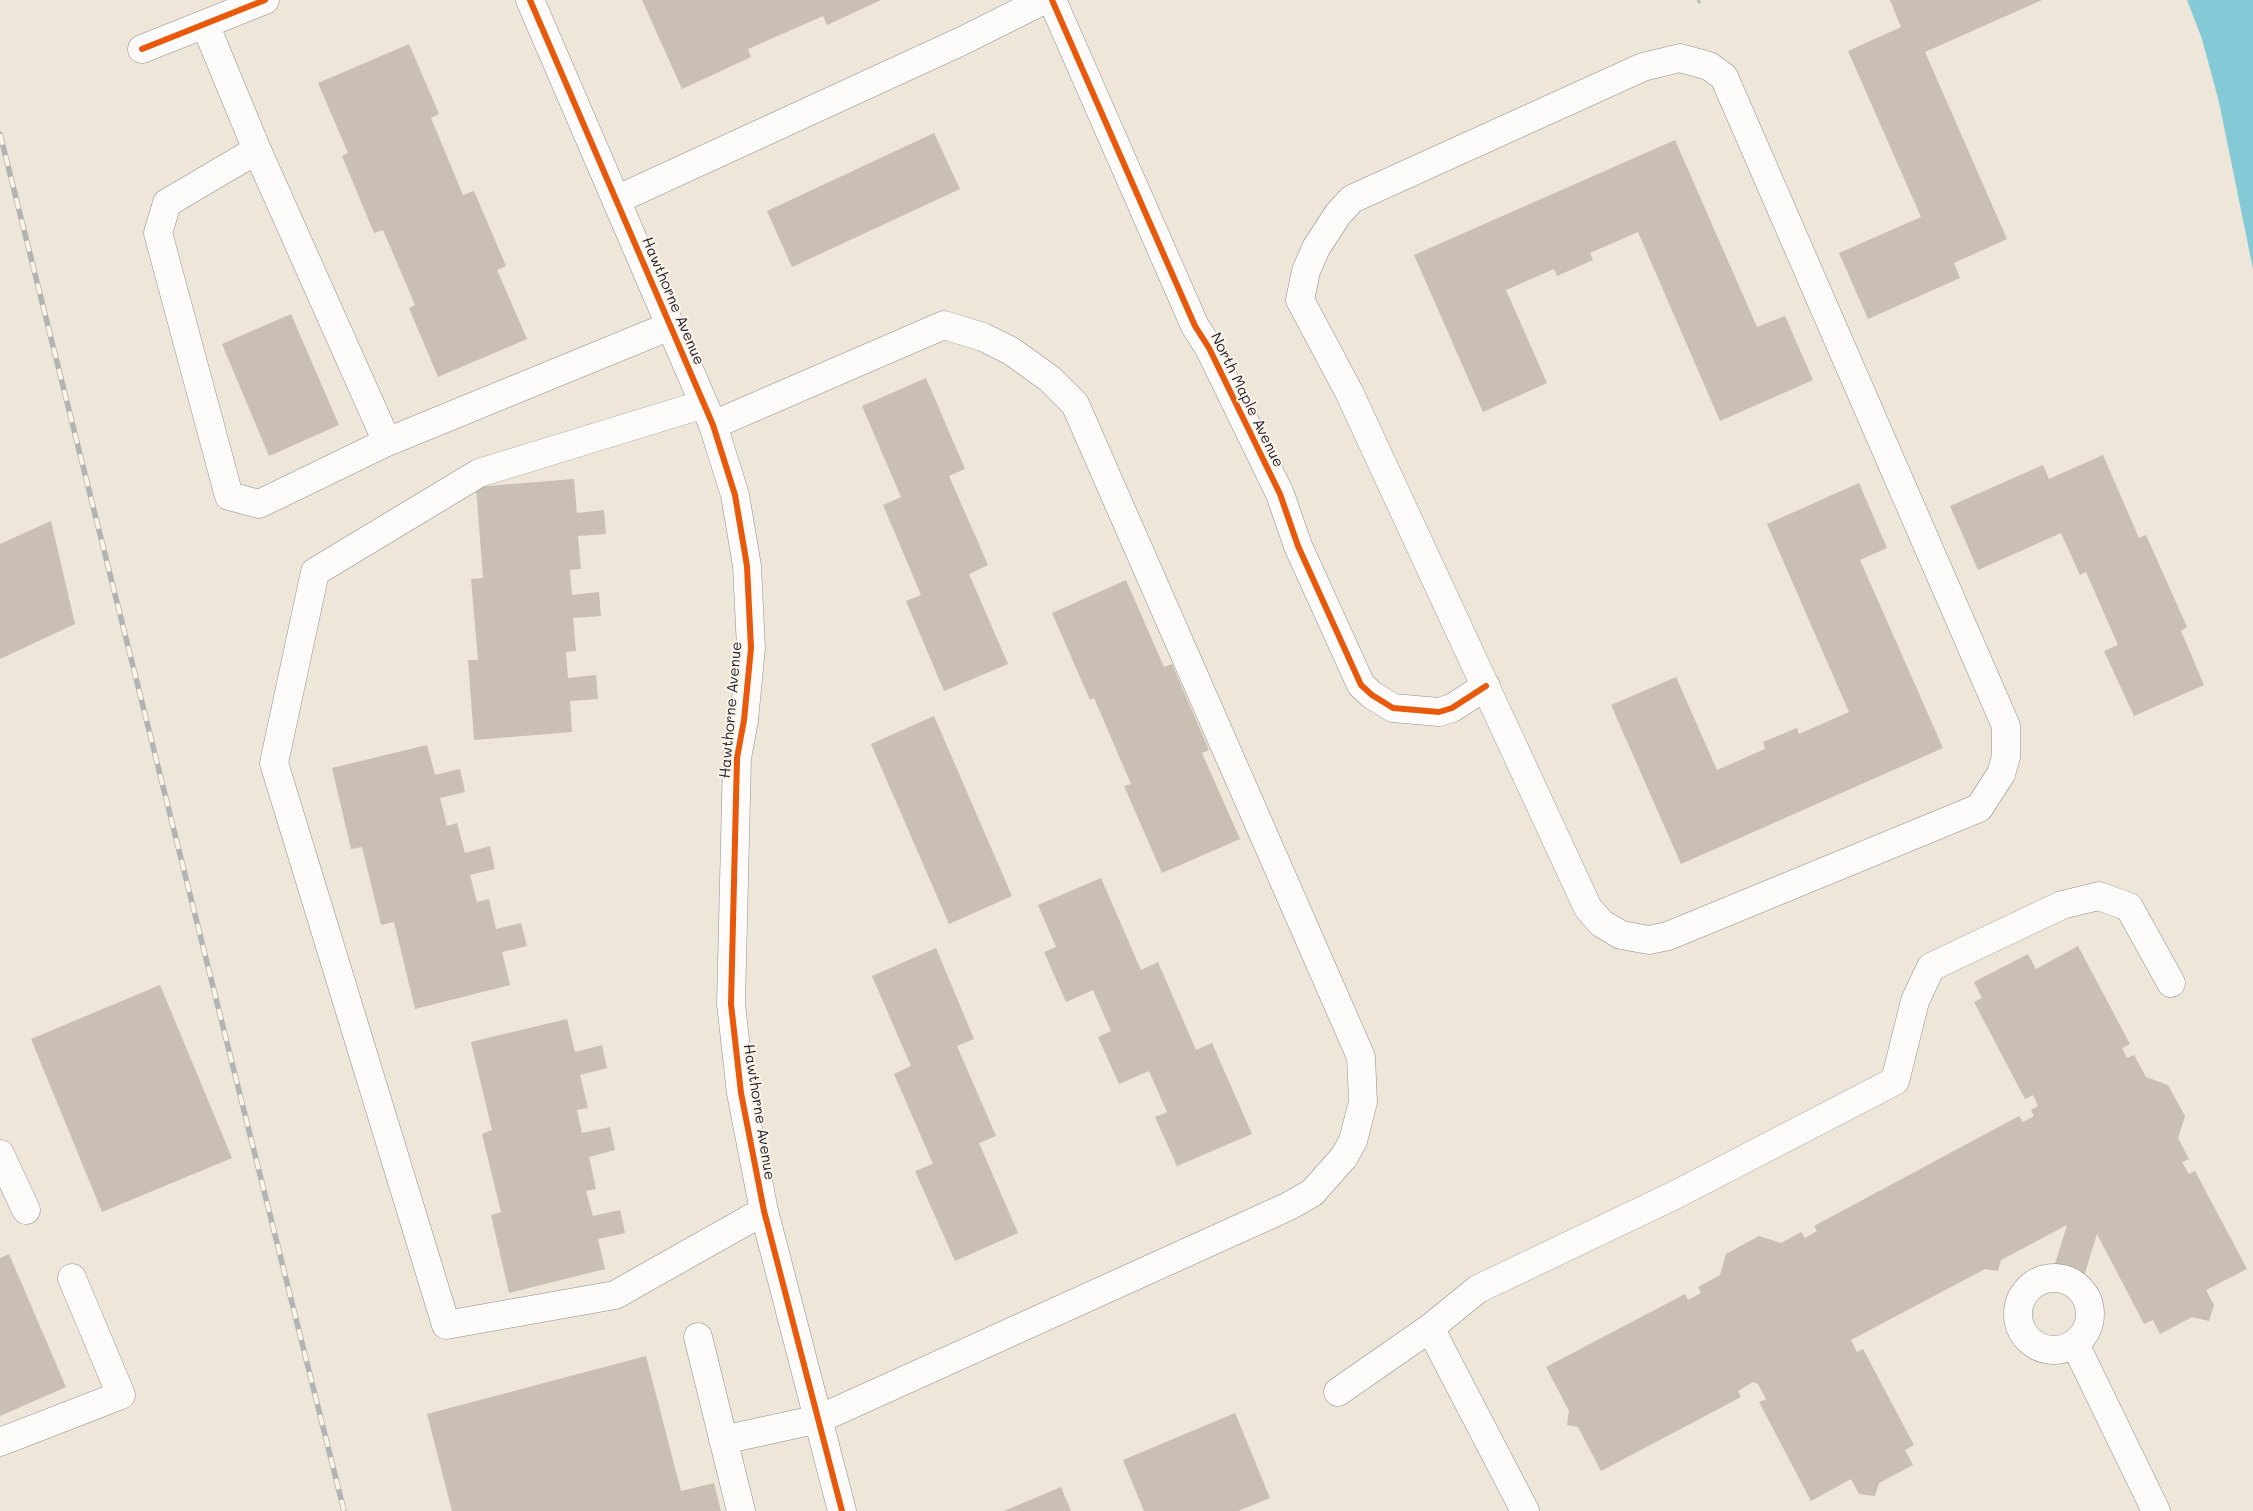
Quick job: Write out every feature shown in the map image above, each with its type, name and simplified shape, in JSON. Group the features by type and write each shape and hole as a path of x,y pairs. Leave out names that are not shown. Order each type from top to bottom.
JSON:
{"street":[{"path":"142,49 265,0"},
{"name":"Hawthorne Avenue","path":"530,0 709,415 734,495 747,566 750,648 744,720 737,758 730,1004 741,1093 764,1211 842,1511"},
{"path":"616,200 962,41 1044,0"},
{"name":"North Maple Avenue","path":"1052,0 1196,326 1209,348 1280,494 1298,546 1361,686 1393,708 1439,712 1452,708 1486,686"},
{"path":"206,24 257,150 388,442"},
{"path":"1680,58 1709,66 1724,77 2006,726 2006,757 2001,774 1979,808 1668,936 1648,940 1621,934 1601,923 1588,908 1486,686 1349,392 1300,300 1306,271 1316,248 1338,214 1352,198 1643,67 1680,58"},
{"path":"257,150 167,203 158,233 229,496 259,504 388,442 670,326"},
{"path":"723,1440 819,1419 1288,1207 1312,1193 1344,1157 1353,1141 1363,1102 1361,1057 1075,404 1050,379 1011,351 983,338 944,325 709,415 479,473 315,572 274,763 446,1325 616,1295 764,1211"},
{"path":"1338,1392 1430,1328 1478,1289 1675,1195 1895,1081 1915,1001 1931,966 2053,909 2099,896 2129,907 2171,983"},
{"path":"0,1154 26,1210"},
{"path":"0,1442 121,1395 72,1278"},
{"path":"1430,1328 1525,1511"},
{"path":"698,1337 741,1511"},
{"path":"2075,1344 2156,1511"}],"path":[{"path":"1698,0 1699,2 1704,0"}],"water":[{"path":"2187,0 2253,0 2253,269 2219,102 2202,39"}],"building":[{"path":"642,0 881,0 827,25 823,16 748,49 751,57 682,89"},
{"path":"1890,0 2042,0 1925,52 2007,239 1954,263 1960,278 1868,319 1839,253 1921,217 1848,51 1901,27"},
{"path":"409,44 439,114 431,118 463,195 474,191 506,266 497,270 527,339 438,377 409,308 415,305 383,230 374,233 342,156 348,153 318,83"},
{"path":"934,133 960,189 792,267 767,211"},
{"path":"1675,140 1757,327 1785,316 1813,380 1720,421 1638,232 1590,253 1593,260 1557,276 1554,269 1506,290 1547,383 1483,412 1414,255"},
{"path":"291,314 339,425 269,456 222,344"},
{"path":"926,378 965,469 949,476 988,565 969,574 1008,664 944,691 906,601 921,595 883,505 901,497 862,406"},
{"path":"2103,455 2139,538 2146,535 2187,627 2181,631 2204,685 2134,716 2104,651 2118,645 2086,572 2080,575 2061,533 1978,570 1950,506 2043,465 2049,479"},
{"path":"574,479 577,513 604,510 606,534 578,536 581,569 570,570 572,595 599,592 601,616 573,618 576,651 566,652 568,678 596,675 598,699 570,701 572,732 474,740 468,660 478,660 471,579 483,578 476,487"},
{"path":"1859,483 1887,548 1860,560 1943,748 1681,864 1611,705 1676,677 1717,770 1765,749 1763,742 1797,728 1799,734 1849,712 1767,524"},
{"path":"51,521 75,624 0,659 0,544"},
{"path":"1126,580 1164,667 1172,664 1209,750 1202,753 1240,839 1162,873 1124,786 1131,784 1094,698 1090,700 1052,613"},
{"path":"934,716 1012,896 949,924 871,744"},
{"path":"427,745 435,775 460,769 465,792 440,798 447,826 457,823 465,853 490,846 495,869 470,875 477,902 489,899 496,929 521,923 527,946 502,952 510,985 415,1009 394,922 381,925 362,847 351,849 332,768"},
{"path":"1101,878 1141,970 1158,962 1196,1050 1212,1043 1252,1134 1177,1166 1155,1117 1167,1112 1149,1071 1119,1084 1098,1037 1111,1031 1093,990 1066,1002 1044,952 1056,947 1038,905"},
{"path":"2078,946 2130,1044 2122,1048 2127,1058 2134,1055 2146,1077 2168,1085 2185,1116 2178,1138 2189,1159 2182,1162 2189,1174 2195,1171 2247,1269 2206,1290 2214,1305 2209,1321 2192,1317 2160,1334 2153,1320 2144,1324 2097,1234 2084,1276 2054,1267 2067,1225 2001,1260 1998,1271 1985,1269 1851,1340 1857,1352 1863,1349 1914,1445 1905,1450 1913,1465 1879,1483 1875,1496 1859,1494 1851,1479 1811,1501 1759,1402 1766,1399 1758,1384 1753,1382 1738,1391 1741,1397 1601,1471 1578,1427 1567,1425 1569,1411 1546,1367 1685,1294 1688,1300 1701,1293 1698,1287 1720,1275 1726,1254 1759,1236 1781,1243 1801,1232 1805,1238 1817,1231 1814,1226 2019,1116 2023,1122 2034,1116 2031,1110 2038,1106 2033,1095 2025,1099 1974,1002 1982,998 1974,982 2028,954 2036,969"},
{"path":"936,948 974,1039 957,1046 996,1136 979,1143 1018,1233 955,1261 915,1171 933,1164 894,1074 911,1066 872,976"},
{"path":"160,985 232,1158 102,1212 31,1039"},
{"path":"567,1019 575,1052 602,1045 607,1068 580,1075 588,1108 577,1110 582,1133 610,1127 615,1150 589,1157 596,1189 586,1191 593,1216 620,1210 625,1233 598,1239 605,1269 509,1293 491,1215 501,1212 482,1134 492,1130 471,1042"},
{"path":"9,1254 66,1387 0,1416 0,1258"},
{"path":"646,1356 681,1491 714,1483 721,1511 452,1511 427,1414"},
{"path":"1235,1413 1270,1498 1238,1511 1144,1511 1123,1460"},
{"path":"1061,1487 1071,1511 1004,1511"}],"railway":[{"path":"0,134 344,1511"}],"cycle path":[{"path":"142,49 265,0"},
{"path":"530,0 713,425 735,495 747,566 751,648 744,720 737,758 731,1004 741,1093 764,1211 842,1511"},
{"path":"1052,0 1195,326 1209,348 1280,494 1298,546 1361,685 1372,695 1393,708 1439,712 1452,708 1486,686"}]}
